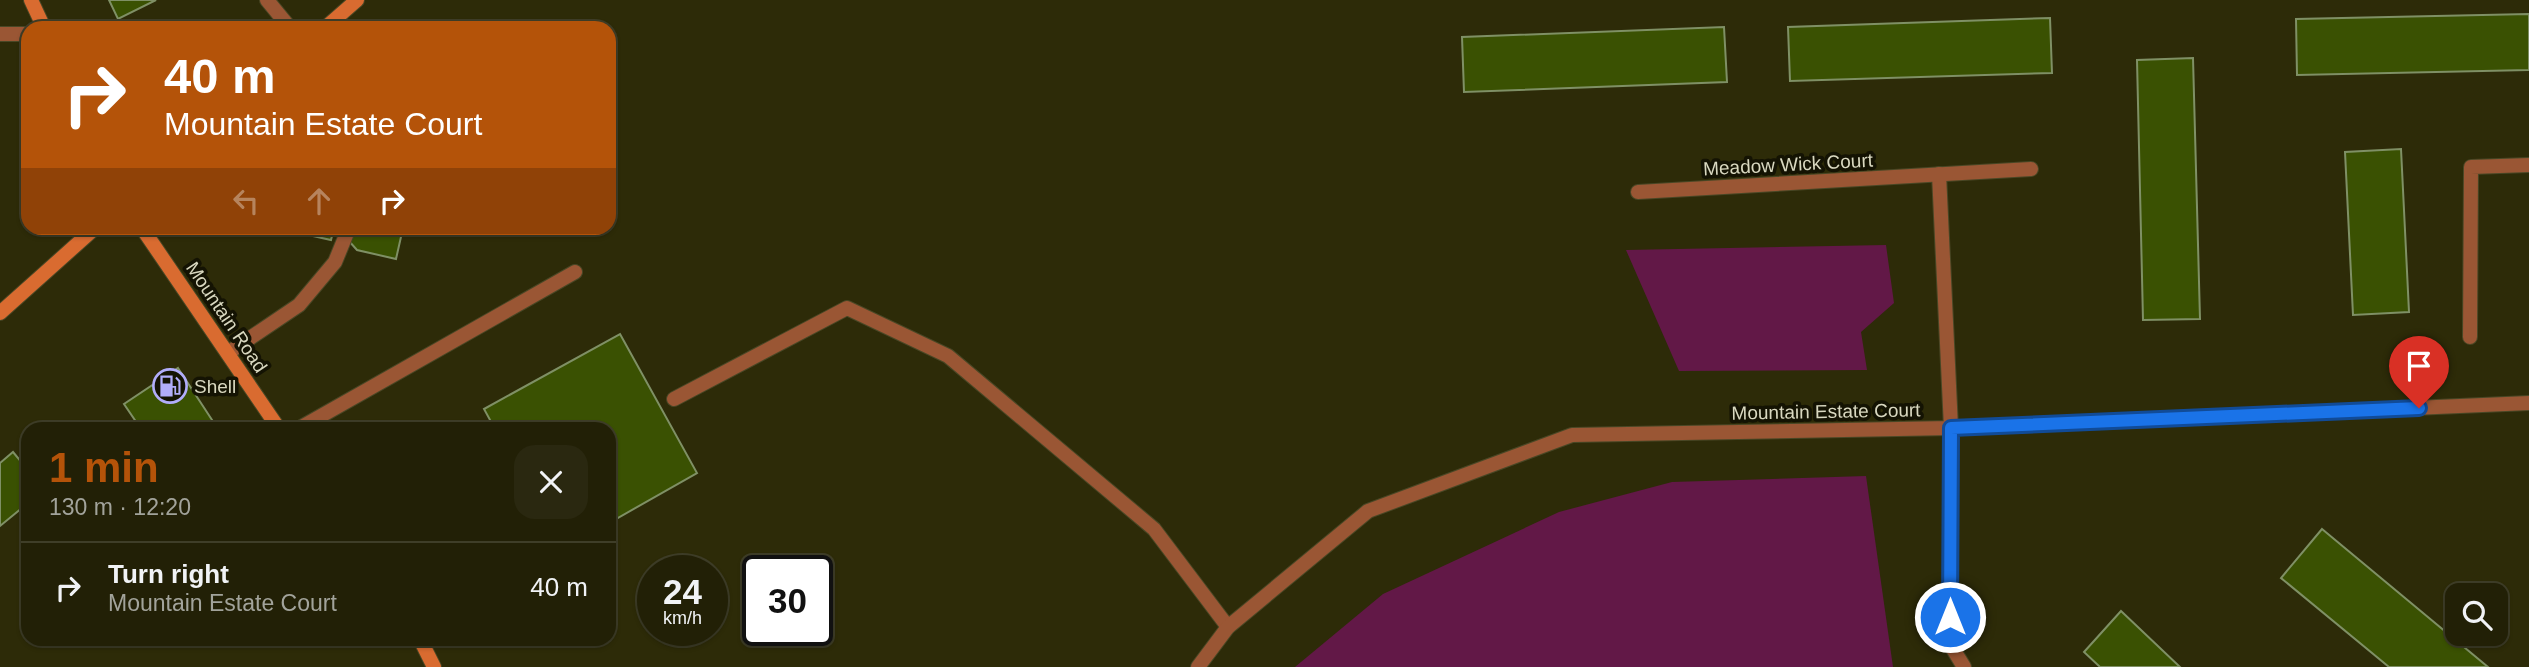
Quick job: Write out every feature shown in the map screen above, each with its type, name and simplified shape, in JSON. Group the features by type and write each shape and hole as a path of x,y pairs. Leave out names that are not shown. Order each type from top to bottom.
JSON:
{"main road":[{"path":"31,0 41,21"},
{"path":"333,21 357,0"},
{"path":"0,313 88,235"},
{"name":"Mountain Road","path":"147,235 274,422"},
{"path":"424,646 434,667"}],"street":[{"path":"267,0 284,21"},
{"path":"0,34 21,34"},
{"path":"2470,337 2471,167 2529,165"},
{"name":"Meadow Wick Court","path":"1638,192 2031,169"},
{"path":"1939,174 1951,428 1950,644 1964,667"},
{"path":"228,353 299,305 335,262 346,235"},
{"path":"310,422 575,272"},
{"path":"674,399 847,308 948,356 1154,529 1228,627"},
{"name":"Mountain Estate Court","path":"1198,667 1228,627 1368,510 1572,435 1951,428 2529,403"}],"shaded area":[{"path":"1886,245 1894,303 1861,332 1867,370 1679,371 1626,250"},
{"path":"1866,476 1893,667 1295,667 1383,594 1559,512 1672,482"}],"building":[{"path":"109,0 156,0 118,19"},
{"path":"2529,14 2529,70 2297,75 2296,19"},
{"path":"2050,18 2052,73 1790,81 1788,27"},
{"path":"1724,27 1727,82 1464,92 1462,37"},
{"path":"2193,58 2200,319 2143,320 2137,60"},
{"path":"2401,149 2409,312 2353,315 2345,152"},
{"path":"308,235 332,235 331,240"},
{"path":"349,235 401,235 396,259 357,250 348,240"},
{"path":"620,334 697,473 616,519 616,422 491,422 484,409"},
{"name":"Shell","path":"178,368 213,422 136,422 124,404"},
{"path":"13,452 21,462 21,509 0,526 0,463"},
{"path":"2322,529 2445,631 2445,646 2463,646 2488,667 2389,667 2281,578"},
{"path":"2121,611 2180,667 2100,667 2084,652"}],"place":[{"name":"Shell","path":"170,386"}],"route":[{"path":"1950,617 1951,428 2419,408"}]}
